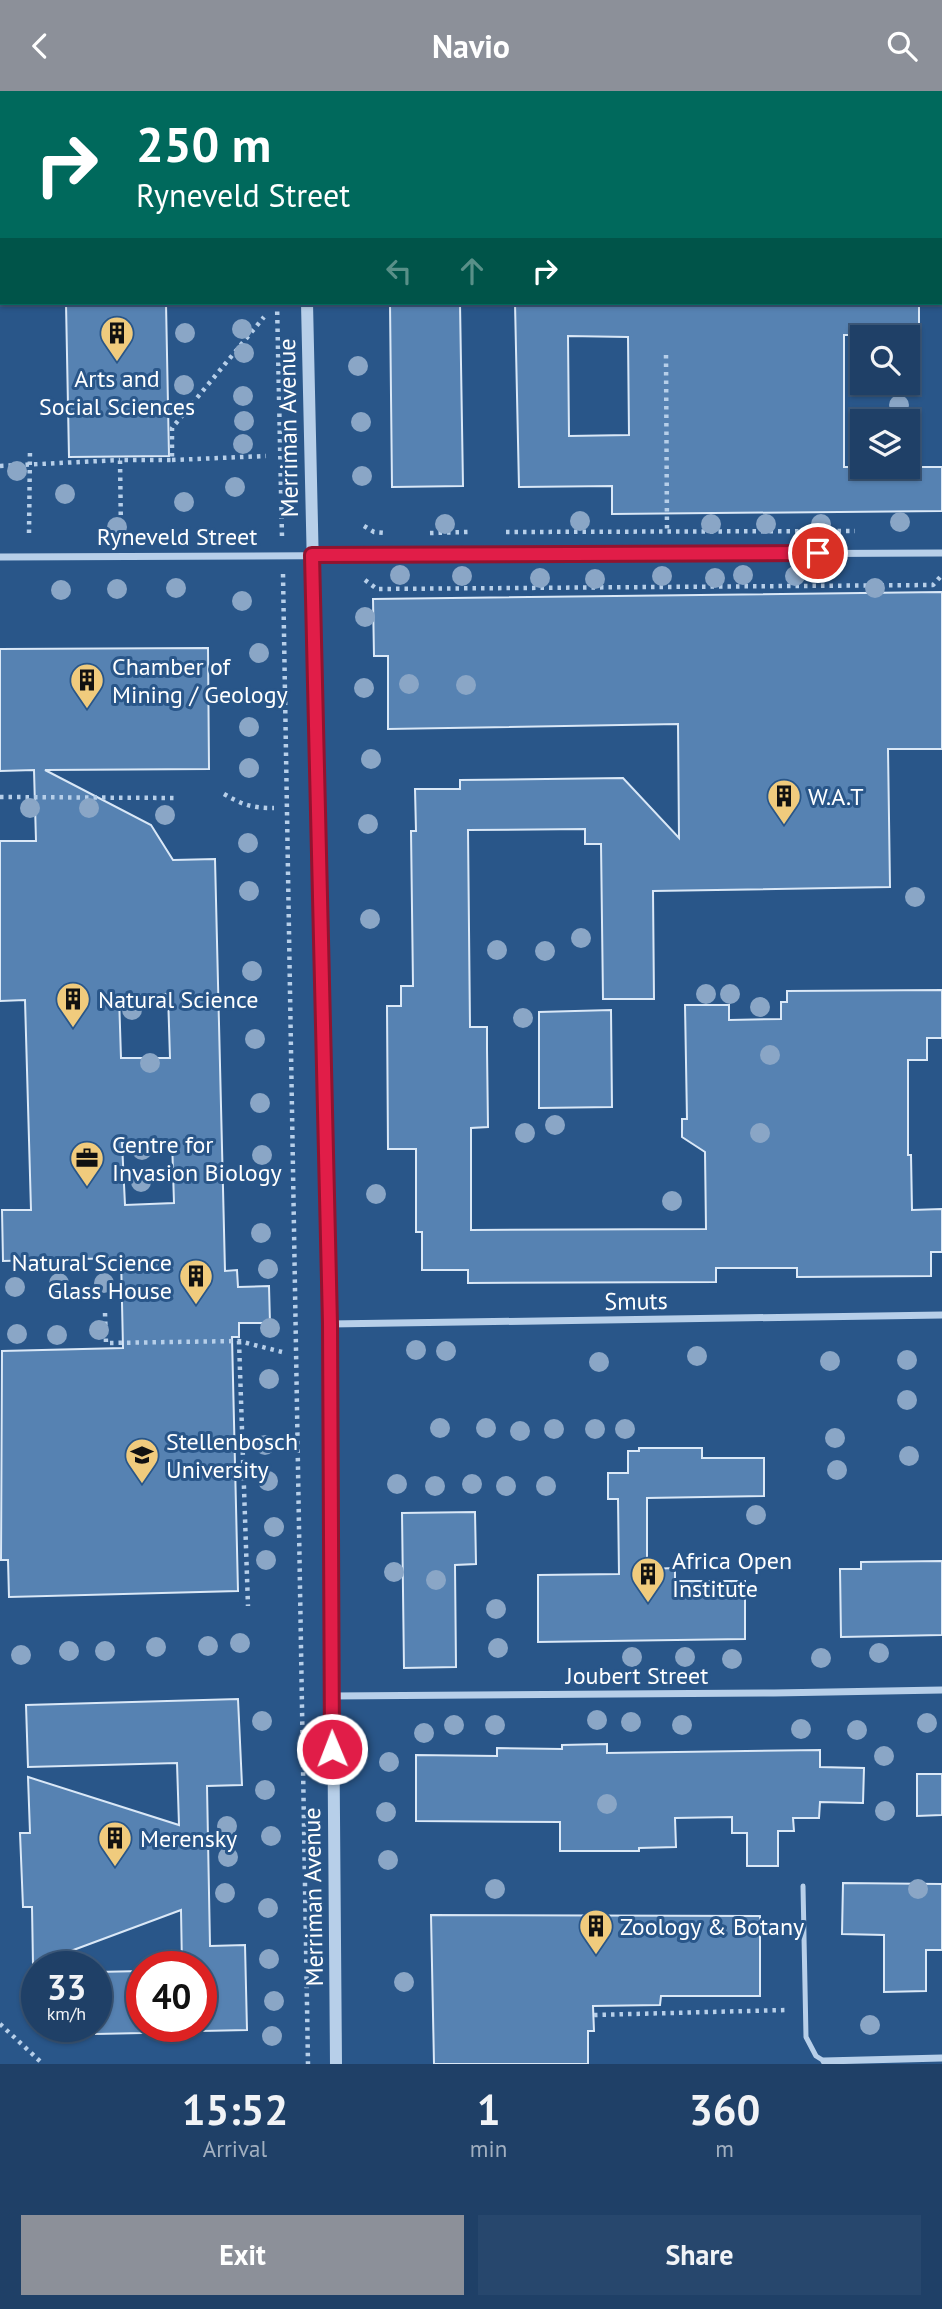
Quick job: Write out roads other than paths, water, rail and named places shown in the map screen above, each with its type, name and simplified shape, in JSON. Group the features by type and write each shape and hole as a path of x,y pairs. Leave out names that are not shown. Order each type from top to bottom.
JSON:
{"street":[{"name":"Merriman Avenue","path":"307,305 330,1324 336,2064"},
{"name":"Ryneveld Street","path":"0,557 942,553"},
{"name":"Smuts","path":"330,1324 942,1315"},
{"name":"Joubert Street","path":"332,1696 942,1690"},
{"path":"824,2061 942,2058"}],"lane":[{"path":"803,1886 806,2038 816,2056 824,2061"}],"place":[{"name":"Arts and Social Sciences","path":"117,363"},
{"name":"Chamber of Mining / Geology","path":"87,710"},
{"name":"W.A.T","path":"784,826"},
{"name":"Natural Science","path":"73,1029"},
{"name":"Centre for Invasion Biology","path":"87,1188"},
{"name":"Natural Science Glass House","path":"196,1306"},
{"name":"Stellenbosch University","path":"142,1485"},
{"name":"Africa Open Institute","path":"648,1604"},
{"name":"Merensky","path":"115,1868"},
{"name":"Zoology & Botany","path":"596,1956"}]}
